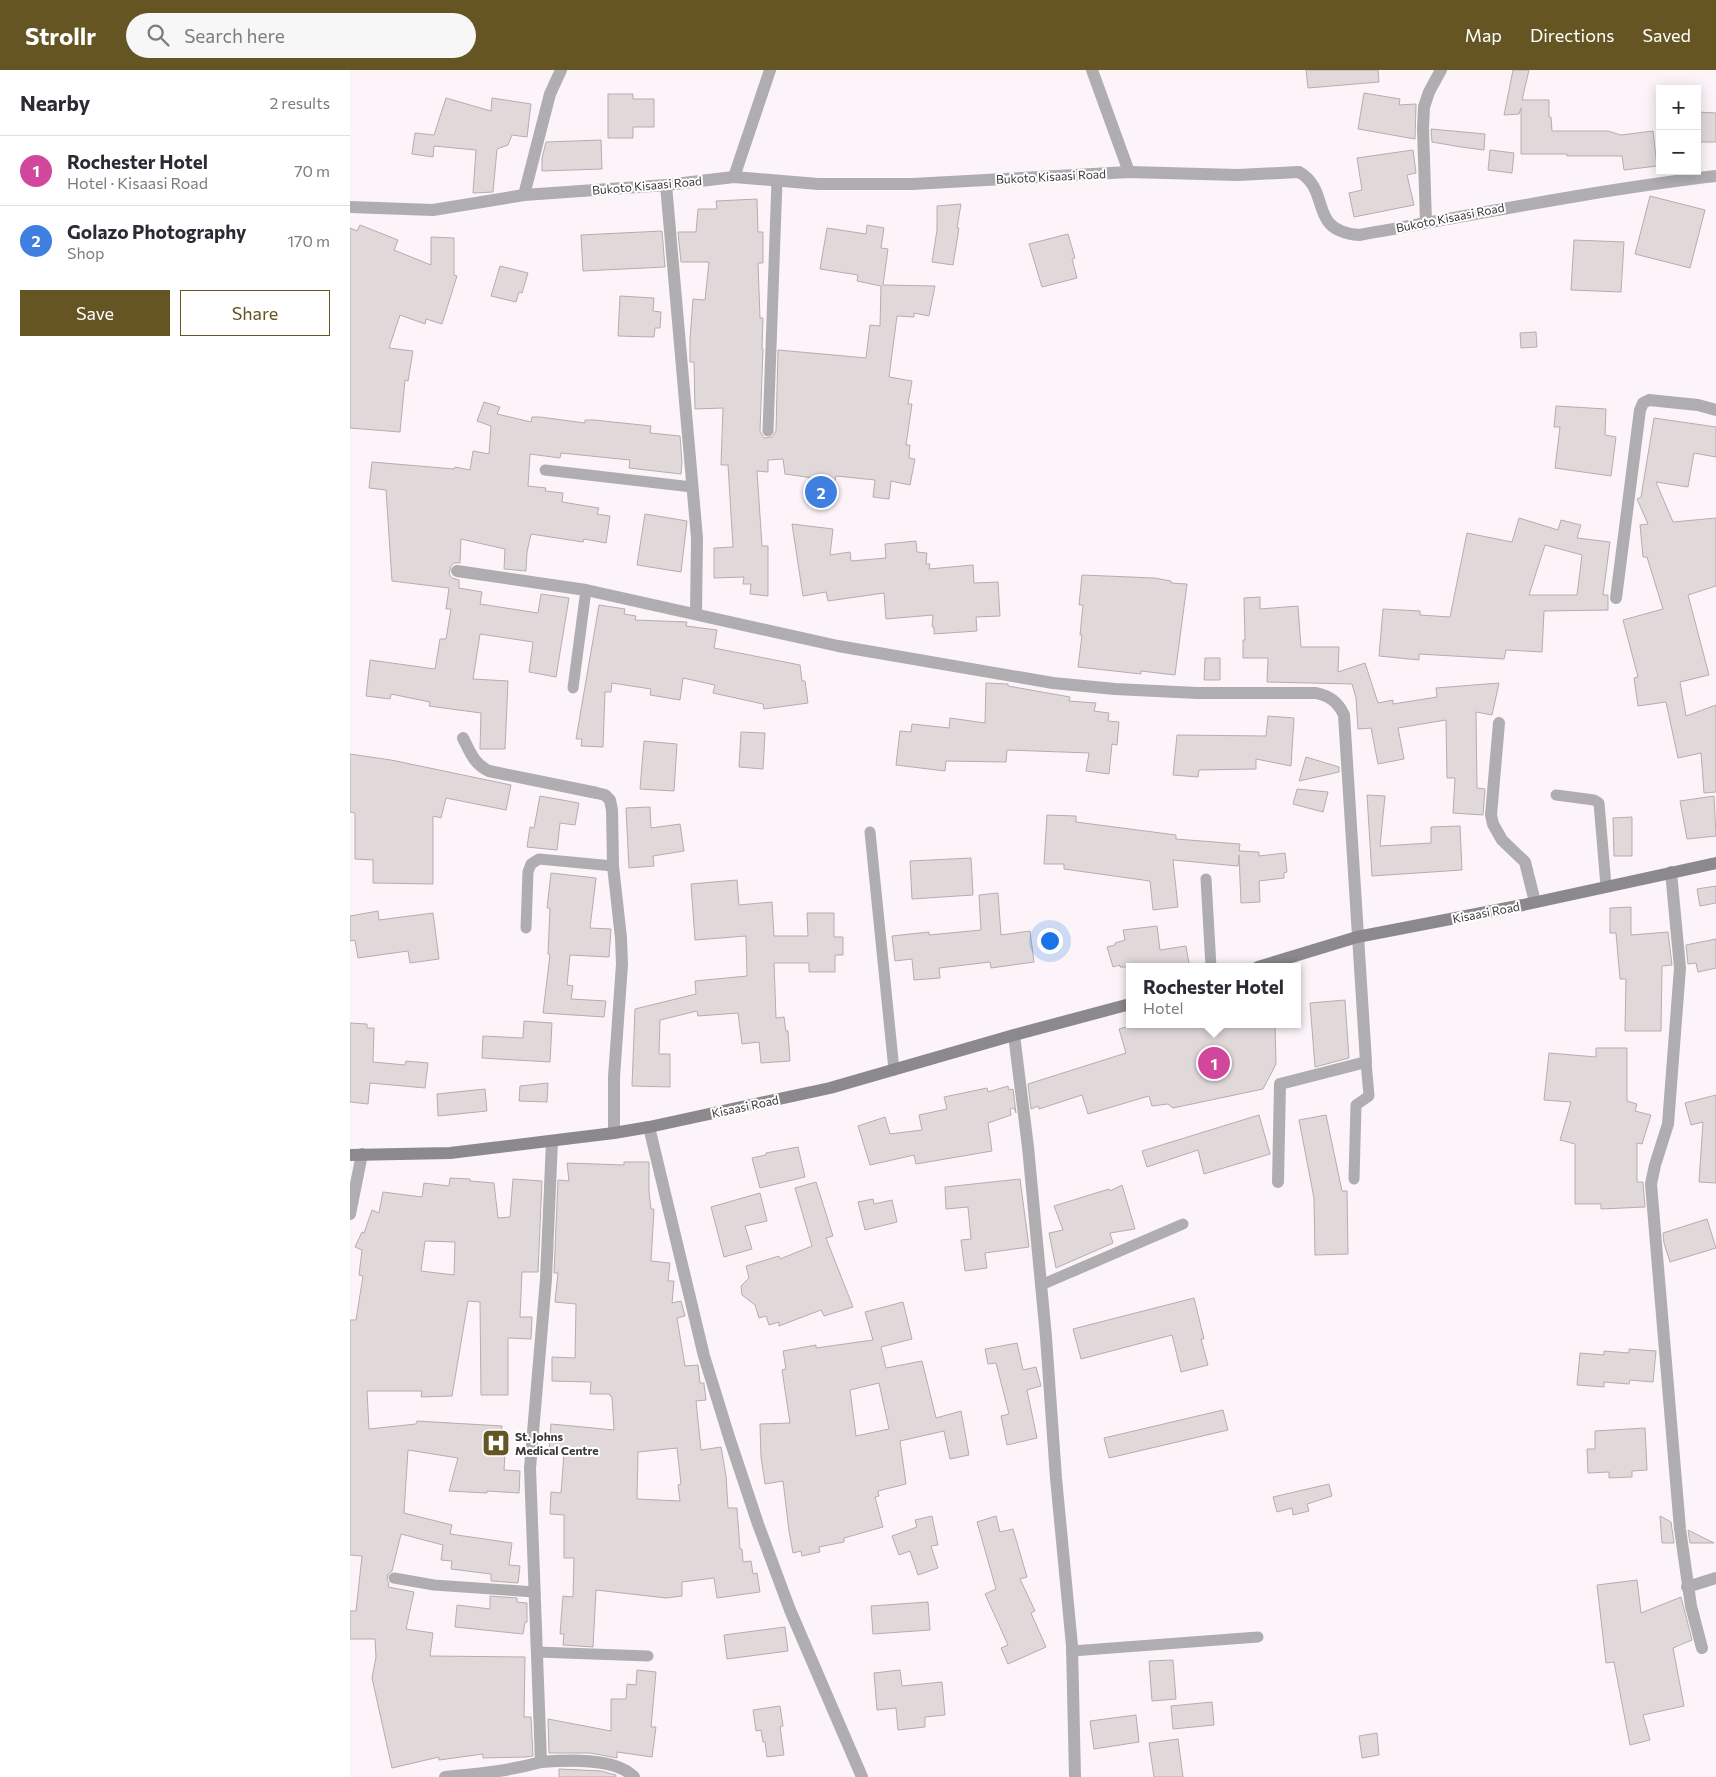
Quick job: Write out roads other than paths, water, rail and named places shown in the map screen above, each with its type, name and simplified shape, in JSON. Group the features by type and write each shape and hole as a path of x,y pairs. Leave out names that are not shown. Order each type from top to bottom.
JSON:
{"main road":[{"name":"Kisaasi Road","path":"1271,963 1357,937 1535,902 1716,863"},
{"name":"Kisaasi Road","path":"356,1155 450,1153 649,1127 830,1088 1126,1005"}],"street":[{"path":"524,195 550,94 561,70"},
{"path":"734,176 770,70"},
{"path":"1092,70 1129,172"},
{"path":"1426,223 1424,107 1429,92 1441,70"},
{"name":"Bukoto Kisaasi Road","path":"350,207 433,210 524,195 666,185 734,176 818,184 912,184 1129,172 1238,175 1299,172 1307,177 1313,185 1326,220 1334,228 1347,234 1359,235 1511,206 1634,186 1716,176"},
{"path":"666,185 697,538 696,614"},
{"path":"1616,598 1640,410 1643,403 1648,400 1698,405 1716,410"},
{"path":"457,571 586,590 838,646 1053,683 1115,689 1197,693 1316,693 1326,695 1340,706 1344,715 1366,1062 1280,1084 1278,1182"},
{"path":"1499,723 1491,815 1493,824 1502,840 1525,862 1535,902"},
{"path":"463,738 472,757 479,766 489,771 605,795 610,800 612,810 613,866 622,964 614,1077 614,1133"},
{"path":"1671,872 1680,968 1668,1124 1655,1164 1651,1184 1674,1461 1687,1587 1702,1648"},
{"path":"1014,1035 1028,1147 1041,1285 1072,1652 1075,1777"},
{"path":"649,1127 704,1356 729,1437 758,1524 790,1610 862,1777"},
{"path":"541,1762 530,1468 546,1279 552,1141"},
{"path":"350,1214 356,1155"},
{"path":"1687,1587 1716,1578"},
{"path":"445,1777 494,1772 521,1768 541,1762 564,1760 597,1762 622,1768 634,1777"}],"lane":[{"path":"768,431 778,180"},
{"path":"545,470 692,487"},
{"path":"573,688 586,590"},
{"path":"1556,795 1594,800 1599,803 1606,886"},
{"path":"870,832 894,1070"},
{"path":"526,928 528,872 531,864 539,859 613,866"},
{"path":"1206,879 1211,963"},
{"path":"1354,1179 1356,1105 1369,1096 1366,1062"},
{"path":"1041,1285 1183,1224"},
{"path":"394,1578 434,1585 535,1592"},
{"path":"1072,1652 1258,1637"},
{"path":"537,1652 648,1656"}],"place":[{"name":"Golazo Photography","path":"821,492"},
{"name":"Rochester Hotel","path":"1214,1063"},
{"name":"St. Johns Medical Centre","path":"496,1443"}]}
